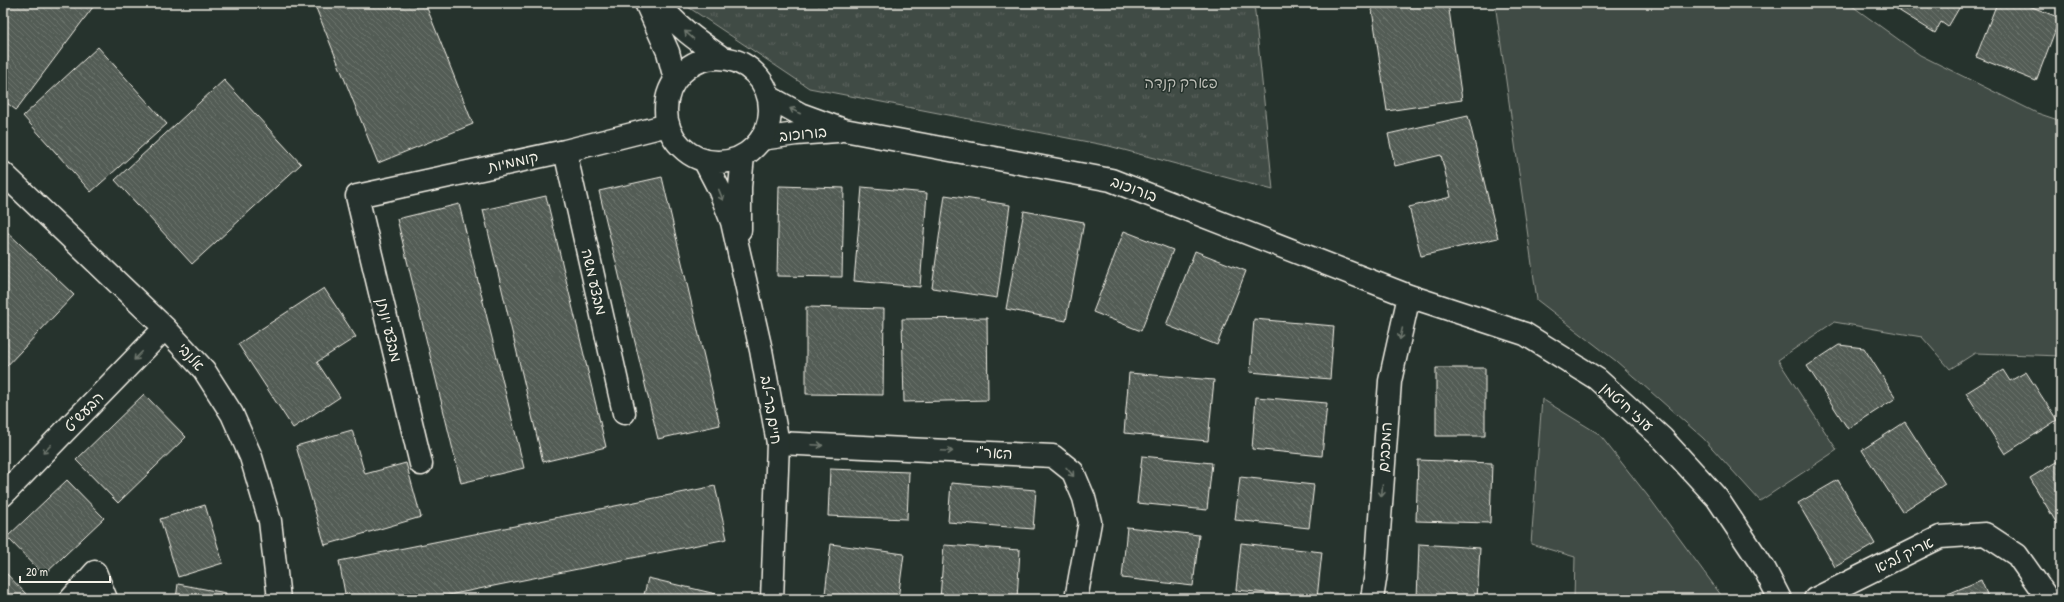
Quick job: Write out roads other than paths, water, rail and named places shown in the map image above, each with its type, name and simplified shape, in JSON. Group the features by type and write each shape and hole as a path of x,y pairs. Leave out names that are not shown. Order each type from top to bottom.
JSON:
{"street":[{"path":"646,3 668,52 675,80"},
{"path":"659,3 670,18 684,31 721,57 736,61 750,68 760,78 769,97 770,115 766,132 756,146 743,156 728,162 704,160 688,153 680,146 668,125 666,101 675,80 695,63 704,59 721,57"},
{"name":"בורוכוב","path":"769,97 800,114 844,130 1111,180 1409,296"},
{"name":"קוממיות","path":"357,196 565,151 668,125"},
{"name":"בורוכוב","path":"761,139 844,130"},
{"name":"מבצע משה","path":"565,151 624,413"},
{"name":"חיים בר-לב","path":"743,156 739,221 743,271"},
{"name":"חיים בר-לב","path":"704,160 719,189 732,222 778,443 772,599"},
{"name":"אלנבי","path":"3,173 165,328 204,370 232,414 251,457 270,521 279,599"},
{"name":"מבצע יונתן","path":"357,196 421,464"},
{"name":"המכבים","path":"1372,599 1376,573 1390,381 1409,296"},
{"name":"עוזי חיטמן","path":"1409,296 1525,334 1597,379 1662,438 1717,498 1765,570 1780,599"},
{"name":"הבעש\"ט","path":"3,495 165,328"},
{"name":"האר\"י","path":"778,443 1052,456 1073,472 1084,498 1090,522 1076,599"},
{"name":"אריק לביא","path":"1815,599 1940,537 1985,534 2017,555 2048,599"},
{"path":"71,599 95,572 106,599"}],"park label":[{"name":"פארק קנדה","path":"1181,83"}]}
